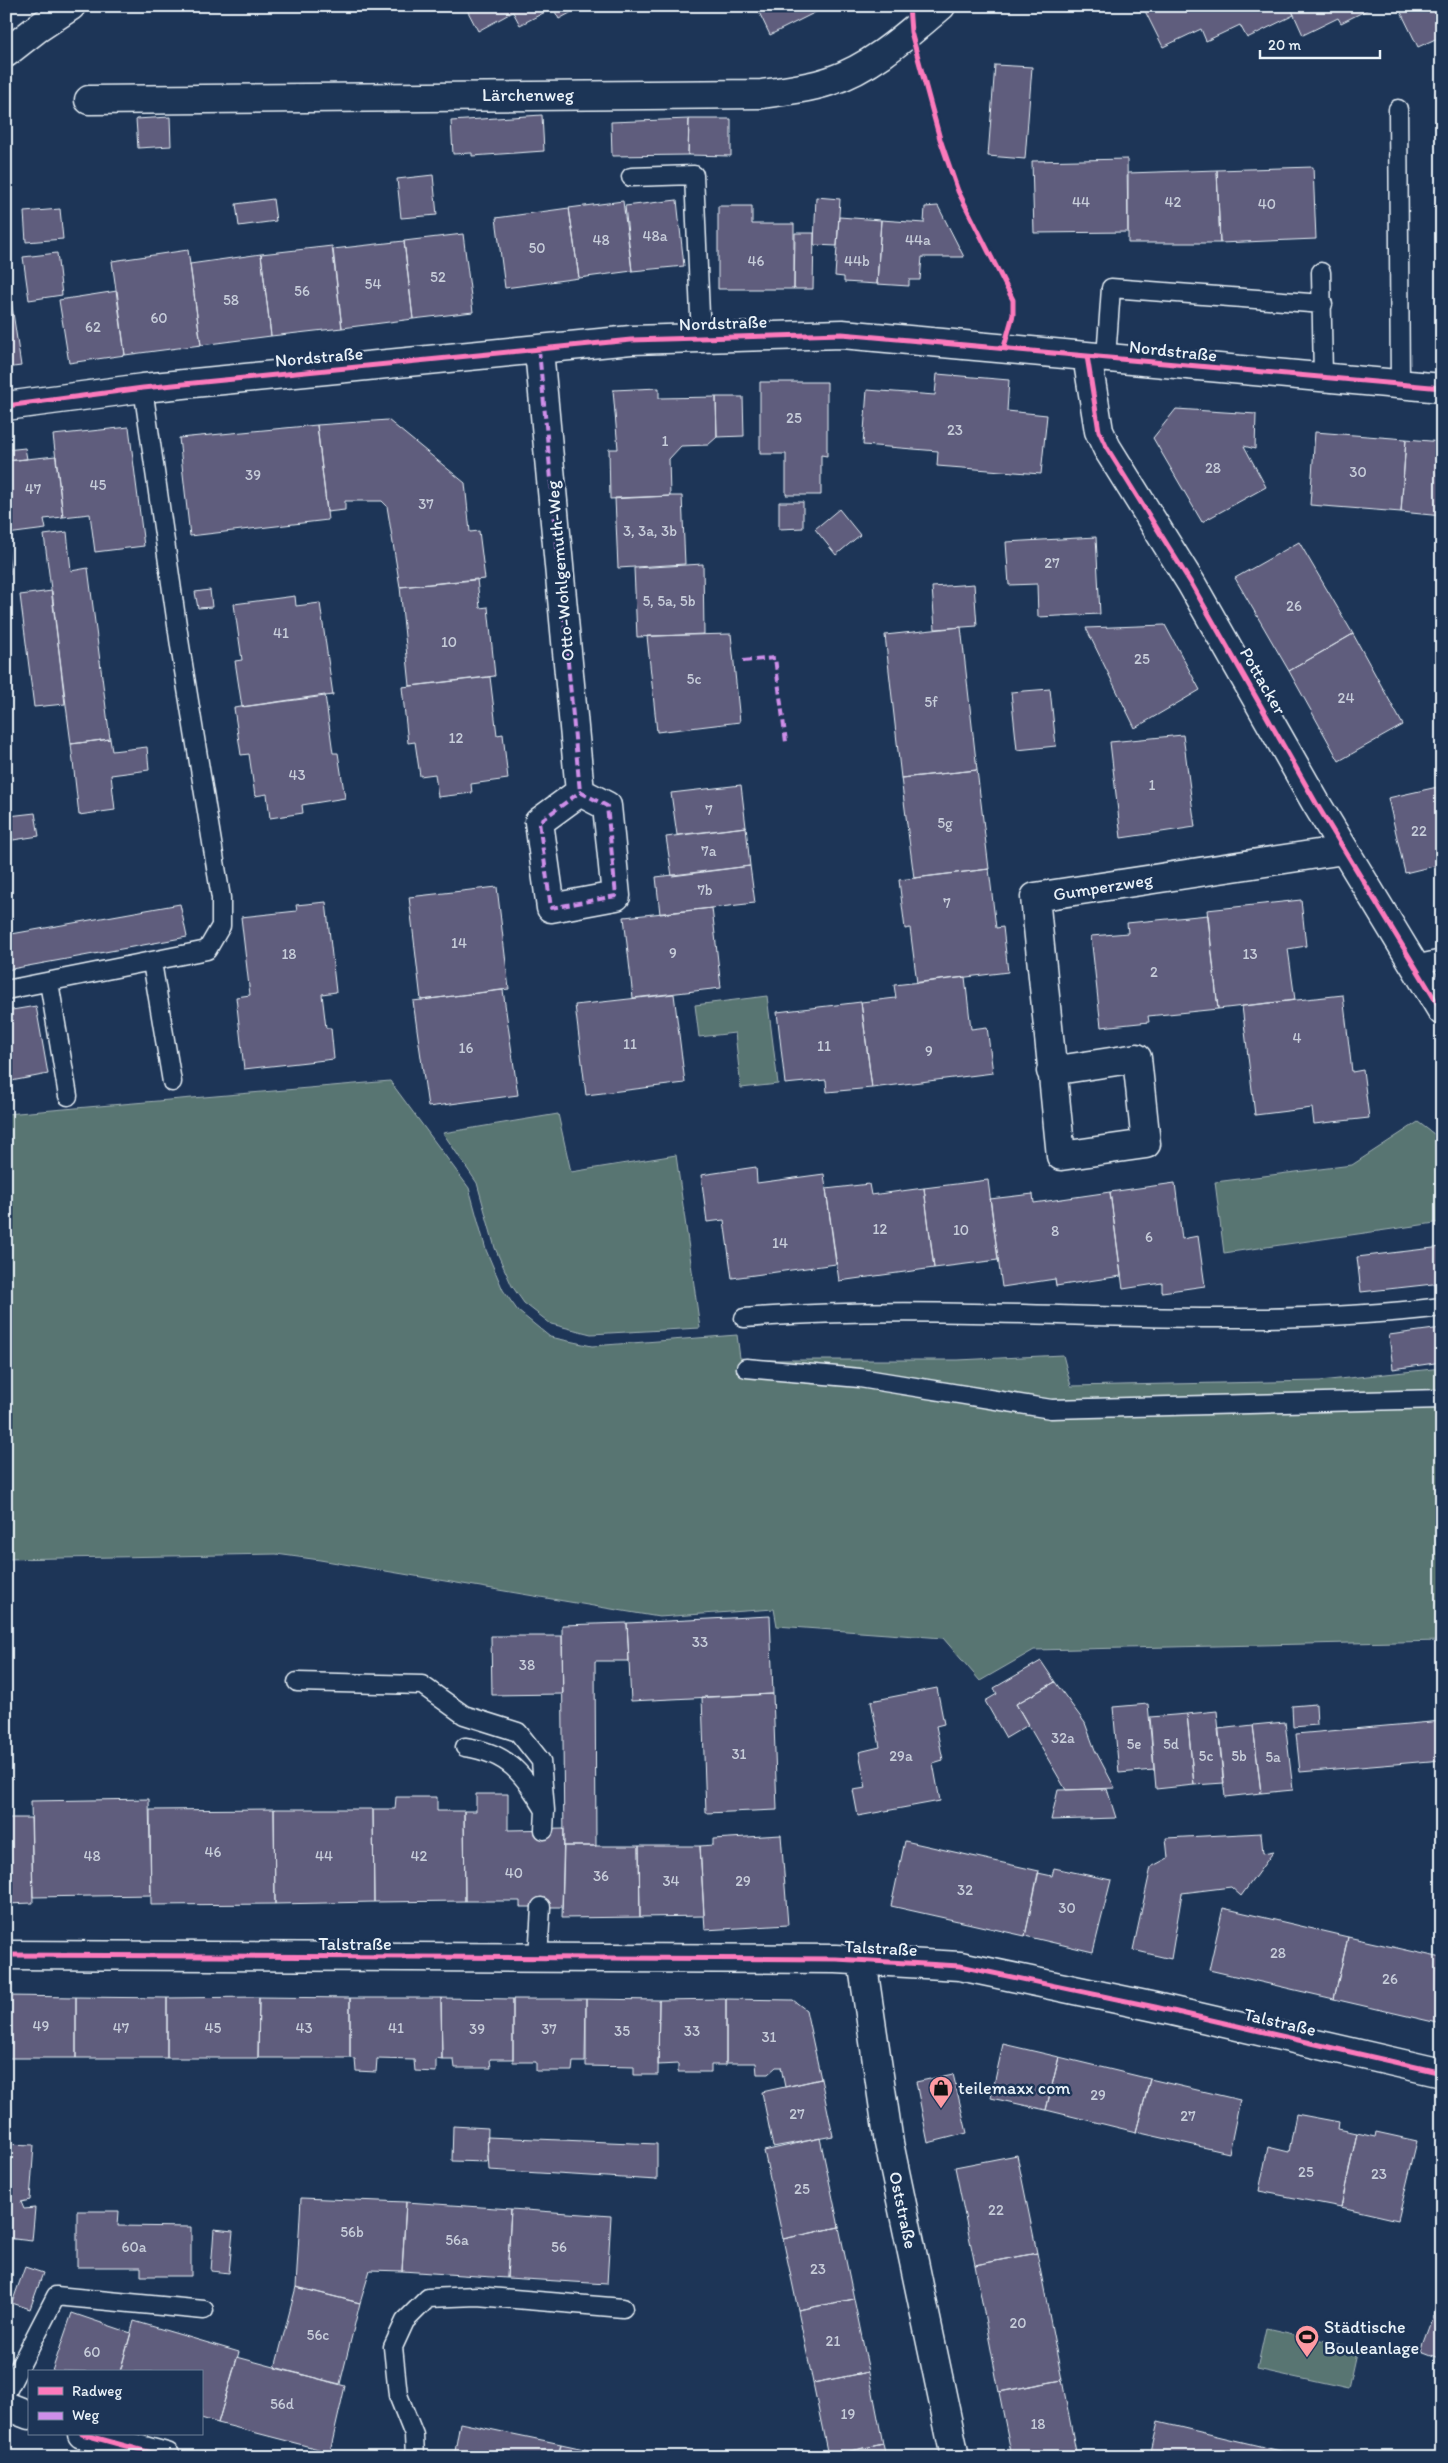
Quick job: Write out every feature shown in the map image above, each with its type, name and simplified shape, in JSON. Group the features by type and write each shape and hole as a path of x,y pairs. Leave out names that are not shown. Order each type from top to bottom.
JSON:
{"street":[{"path":"6,53 38,28 71,6"},
{"name":"Lärchenweg","path":"89,100 762,94 831,81 852,72 879,56 942,6"},
{"name":"Nordstraße","path":"6,406 143,388 631,340 842,334 1442,388"},
{"name":"Otto-Wohlgemuth-Weg","path":"539,350 580,792"},
{"name":"Pottacker","path":"1097,357 1097,422 1107,448 1191,583 1344,850 1442,1011"},
{"name":"Gumperzweg","path":"1051,1071 1036,897 1344,850"},
{"name":"Talstraße","path":"6,1956 849,1960 960,1966 1155,2007 1442,2074"},
{"name":"Oststraße","path":"849,1960 955,2457"},
{"path":"6,2406 28,2414"},
{"path":"89,2436 166,2457"}],"lane":[{"path":"1398,109 1400,385"},
{"path":"631,177 694,175 701,338"},
{"path":"1321,272 1323,377"},
{"path":"1097,357 1111,288 1322,304"},
{"path":"6,990 207,950 221,926 221,898 180,646 143,388"},
{"path":"1414,965 1442,959"},
{"path":"152,962 172,1082"},
{"path":"49,982 68,1096"},
{"path":"744,1318 808,1313 969,1311 1221,1319 1405,1312 1442,1308"},
{"path":"746,1368 860,1378 1051,1409 1442,1399"},
{"path":"297,1682 422,1685 464,1715 518,1732 541,1761 545,1810 544,1830"},
{"path":"465,1748 490,1752 502,1758 527,1782 545,1810"},
{"path":"538,1959 541,1907"},
{"path":"6,2393 56,2296 204,2310"},
{"path":"415,2457 414,2435 398,2394 394,2348 405,2321 428,2298 477,2296 623,2308"}],"green space":[{"path":"767,996 778,1084 741,1088 735,1033 699,1037 695,1005"},
{"path":"390,1081 469,1188 486,1250 503,1290 518,1311 550,1337 592,1346 737,1335 740,1358 762,1360 958,1360 1063,1355 1071,1386 1320,1381 1442,1368 1442,1641 1034,1650 980,1681 943,1638 777,1626 774,1609 659,1617 276,1554 6,1559 6,1114"},
{"path":"558,1114 571,1172 676,1155 700,1328 591,1334 551,1324 524,1303 512,1286 495,1248 477,1183 443,1133"},
{"path":"1418,1122 1442,1140 1442,1222 1224,1253 1215,1182 1352,1165"},
{"name":"Städtische Bouleanlage","path":"1266,2328 1357,2348 1348,2389 1257,2369"}],"building":[{"path":"465,6 583,6 559,19 553,8 520,25 513,12 478,31"},
{"path":"756,6 828,6 770,35"},
{"path":"1290,6 1375,6 1341,23 1338,18 1303,35"},
{"path":"1290,6 1294,15 1247,38 1240,25 1206,41 1201,29 1163,47 1143,7"},
{"path":"1398,6 1442,6 1442,36 1418,47"},
{"path":"995,65 1032,67 1025,159 988,156"},
{"path":"542,115 544,151 472,156 472,153 453,154 451,121"},
{"path":"170,117 171,146 138,148 136,119"},
{"path":"689,119 688,155 612,156 611,122"},
{"path":"689,119 731,119 731,156 688,155"},
{"path":"1127,159 1128,232 1034,233 1032,161"},
{"path":"1313,167 1316,239 1220,243 1217,170"},
{"path":"1217,170 1220,243 1128,243 1128,173"},
{"path":"433,175 437,215 401,218 397,179"},
{"path":"816,197 840,199 837,246 814,245"},
{"path":"273,199 276,221 239,226 236,204"},
{"path":"677,200 684,266 632,271 625,206"},
{"path":"623,201 632,271 579,278 569,208"},
{"path":"718,206 752,206 752,224 794,224 794,289 718,289"},
{"path":"938,206 964,257 922,257 920,280 909,280 909,286 877,284 881,220 924,223 925,207"},
{"path":"569,208 579,278 505,288 496,218"},
{"path":"60,209 63,239 26,242 24,212"},
{"path":"839,217 881,220 877,284 844,282 844,277 835,276"},
{"path":"795,233 814,233 813,289 794,289"},
{"path":"463,234 473,312 413,319 404,241"},
{"path":"404,241 413,319 342,328 333,249"},
{"path":"332,246 342,328 271,336 261,254"},
{"path":"188,250 201,345 125,355 112,261"},
{"path":"57,253 62,295 29,300 23,257"},
{"path":"261,254 271,336 201,345 190,264"},
{"path":"6,266 21,366 6,368"},
{"path":"117,291 125,355 69,363 59,300"},
{"path":"937,374 1009,380 1007,411 1047,415 1041,474 937,466 938,451 863,445 867,390 935,395"},
{"path":"760,382 827,382 827,456 821,455 821,495 786,495 786,454 760,454"},
{"path":"659,388 659,398 716,397 717,437 708,445 681,446 669,459 670,496 610,499 609,449 618,449 613,390"},
{"path":"716,397 743,397 744,436 717,437"},
{"path":"1176,409 1256,414 1255,449 1244,446 1266,487 1202,522 1153,438"},
{"path":"388,420 465,483 470,532 479,531 485,579 400,587 387,506 382,501 345,501 345,510 327,512 317,425"},
{"path":"317,425 328,520 190,536 179,438"},
{"path":"129,427 144,546 95,552 90,514 63,517 53,435"},
{"path":"1315,432 1406,439 1401,512 1310,505"},
{"path":"1406,439 1442,442 1442,516 1401,512"},
{"path":"25,448 27,459 6,461 6,450"},
{"path":"56,456 63,517 44,519 46,529 7,534 6,461"},
{"path":"682,496 685,564 618,568 615,498"},
{"path":"779,502 803,502 803,528 779,529"},
{"path":"839,509 860,535 836,555 815,529"},
{"path":"67,532 71,571 88,568 110,739 71,744 44,535"},
{"path":"1096,537 1100,614 1038,617 1037,584 1009,585 1006,542"},
{"path":"6,540 11,574 6,574"},
{"path":"1299,542 1353,634 1289,671 1235,578"},
{"path":"703,564 704,634 637,637 634,568"},
{"path":"477,579 480,608 488,607 495,676 410,686 400,587"},
{"path":"974,584 977,626 935,629 932,587"},
{"path":"210,590 212,607 198,608 195,592"},
{"path":"52,591 65,704 34,707 20,595"},
{"path":"295,596 296,606 320,603 333,695 242,707 235,661 242,660 234,604"},
{"path":"1165,625 1200,690 1135,728 1086,628"},
{"path":"961,627 977,770 901,778 885,635"},
{"path":"731,634 740,722 657,732 647,636"},
{"path":"1353,634 1403,725 1339,761 1289,671"},
{"path":"490,677 497,735 503,734 508,779 471,784 472,793 438,797 435,774 420,776 415,742 408,743 402,687"},
{"path":"1050,689 1056,746 1017,750 1011,692"},
{"path":"325,695 333,753 338,753 345,798 302,805 303,813 270,818 267,794 255,796 249,754 241,755 234,708"},
{"path":"1183,735 1195,827 1121,838 1110,742"},
{"path":"110,739 112,751 147,747 149,770 111,775 115,810 79,815 71,744"},
{"path":"977,770 989,869 914,878 901,778"},
{"path":"741,785 746,827 677,835 671,793"},
{"path":"1442,786 1442,864 1405,873 1388,798"},
{"path":"35,813 39,836 13,840 9,816"},
{"path":"746,827 750,866 672,876 666,837"},
{"path":"750,866 755,903 660,914 656,877"},
{"path":"989,869 996,928 1003,927 1008,972 917,983 910,928 905,929 899,880"},
{"path":"497,887 509,989 421,1000 409,897"},
{"path":"1301,900 1306,946 1288,949 1295,1000 1218,1009 1207,910"},
{"path":"326,902 336,992 322,994 326,1028 331,1028 334,1059 244,1069 236,997 250,995 241,917 297,911 296,905"},
{"path":"180,904 187,937 6,970 6,935"},
{"path":"712,908 721,988 633,998 624,917"},
{"path":"1208,915 1218,1009 1148,1016 1149,1022 1101,1027 1091,936 1128,933 1127,923"},
{"path":"965,977 971,1029 987,1027 993,1073 872,1088 861,1002 896,998 894,985"},
{"path":"503,990 518,1095 428,1107 413,1001"},
{"path":"674,994 685,1083 586,1095 575,1005"},
{"path":"1343,995 1352,1072 1363,1070 1369,1118 1314,1124 1312,1108 1255,1115 1242,1006"},
{"path":"861,1002 872,1088 827,1092 826,1080 785,1084 777,1012"},
{"path":"36,1006 48,1074 6,1082 6,1011"},
{"path":"756,1167 757,1183 824,1174 836,1264 732,1278 724,1220 707,1222 701,1175"},
{"path":"988,1180 998,1260 934,1268 924,1188"},
{"path":"1175,1183 1182,1239 1198,1236 1205,1286 1162,1292 1162,1283 1123,1289 1110,1192"},
{"path":"869,1184 871,1195 924,1188 934,1268 839,1281 826,1189"},
{"path":"1110,1192 1121,1276 1056,1286 1055,1279 1002,1287 990,1199 1033,1194 1034,1203"},
{"path":"1442,1247 1442,1283 1361,1292 1357,1257"},
{"path":"1442,1328 1442,1362 1393,1369 1389,1335"},
{"path":"770,1616 773,1694 631,1701 627,1623"},
{"path":"627,1623 629,1661 595,1661 596,1846 564,1846 562,1625"},
{"path":"491,1636 562,1636 563,1694 492,1695"},
{"path":"1041,1661 1055,1682 1016,1704 1028,1725 1006,1738 985,1701 997,1694 994,1688"},
{"path":"1055,1682 1085,1723 1095,1750 1115,1788 1066,1790 1016,1704"},
{"path":"937,1688 944,1724 936,1726 943,1760 933,1763 940,1801 858,1816 853,1790 866,1788 859,1752 880,1747 871,1701"},
{"path":"773,1694 777,1810 706,1813 702,1697"},
{"path":"1148,1704 1154,1770 1119,1773 1113,1707"},
{"path":"1316,1704 1317,1725 1293,1727 1292,1706"},
{"path":"1217,1711 1224,1783 1194,1785 1187,1714"},
{"path":"1187,1714 1194,1785 1156,1789 1150,1717"},
{"path":"1442,1721 1442,1760 1300,1772 1296,1734"},
{"path":"1285,1722 1293,1790 1261,1793 1253,1725"},
{"path":"1253,1725 1261,1793 1225,1797 1218,1729"},
{"path":"1107,1789 1116,1818 1051,1820 1058,1790"},
{"path":"476,1794 508,1794 508,1830 564,1829 562,1907 520,1907 520,1901 465,1901 464,1811 476,1811"},
{"path":"396,1797 437,1797 437,1811 464,1811 465,1901 374,1902 373,1809 395,1809"},
{"path":"149,1799 151,1895 33,1897 31,1801"},
{"path":"274,1809 373,1809 374,1902 275,1904"},
{"path":"274,1809 275,1904 151,1905 150,1810"},
{"path":"6,1818 31,1818 33,1903 6,1904"},
{"path":"1261,1833 1263,1853 1274,1851 1241,1896 1231,1887 1182,1893 1171,1959 1133,1950 1151,1867 1168,1858 1166,1838"},
{"path":"781,1835 788,1925 705,1930 700,1846 713,1845 713,1839"},
{"path":"905,1841 1039,1871 1025,1936 891,1906"},
{"path":"564,1846 639,1846 640,1917 562,1918"},
{"path":"639,1846 700,1846 704,1916 640,1917"},
{"path":"1054,1868 1111,1880 1093,1952 1025,1936 1038,1873 1052,1876"},
{"path":"1223,1908 1348,1937 1334,1999 1209,1970"},
{"path":"1348,1937 1442,1958 1442,2024 1334,1999"},
{"path":"6,1996 7,1996 6,2056"},
{"path":"7,1996 76,1997 76,2058 6,2058"},
{"path":"76,1997 167,1998 167,2058 76,2058"},
{"path":"259,1997 350,1998 350,2058 258,2058"},
{"path":"259,1997 258,2058 167,2058 167,1998"},
{"path":"350,1998 441,1998 442,2060 436,2059 436,2072 415,2071 414,2060 377,2059 376,2072 356,2071 355,2059 350,2058"},
{"path":"441,1998 513,1999 513,2059 490,2059 491,2068 455,2068 454,2060 442,2060"},
{"path":"513,1999 586,1999 585,2062 573,2062 572,2071 536,2071 536,2062 513,2062"},
{"path":"586,1999 659,2000 658,2075 634,2075 634,2067 586,2066"},
{"path":"726,1999 793,2000 806,2010 821,2079 785,2087 781,2067 776,2067 768,2074 757,2074 756,2063 726,2063"},
{"path":"726,1999 726,2065 711,2065 711,2072 678,2072 678,2064 658,2065 659,2000"},
{"path":"1003,2044 1059,2057 1046,2110 991,2098"},
{"path":"1059,2057 1150,2079 1136,2132 1046,2110"},
{"path":"953,2074 967,2133 928,2143 916,2082"},
{"path":"821,2079 833,2136 773,2147 762,2092"},
{"path":"1150,2079 1240,2100 1229,2153 1136,2132"},
{"path":"1296,2114 1339,2122 1338,2129 1357,2133 1341,2207 1259,2191 1268,2147 1289,2152"},
{"path":"453,2126 488,2128 487,2162 452,2161"},
{"path":"1376,2132 1417,2141 1398,2220 1341,2207 1357,2133 1375,2137"},
{"path":"487,2137 657,2144 657,2180 489,2170"},
{"path":"820,2138 839,2227 783,2239 764,2151"},
{"path":"6,2144 34,2145 30,2200 21,2202 24,2209 35,2208 32,2241 6,2238"},
{"path":"1017,2155 1037,2253 975,2265 955,2167"},
{"path":"301,2198 406,2202 402,2271 370,2270 360,2303 296,2287"},
{"path":"406,2202 511,2209 507,2278 402,2271"},
{"path":"511,2209 611,2216 607,2284 507,2278"},
{"path":"77,2211 119,2211 118,2226 191,2227 191,2276 141,2276 141,2267 77,2267"},
{"path":"839,2227 854,2299 798,2310 783,2239"},
{"path":"214,2229 233,2231 229,2273 211,2271"},
{"path":"1037,2253 1062,2380 999,2392 975,2265"},
{"path":"25,2267 43,2273 30,2309 12,2303"},
{"path":"296,2287 360,2303 340,2384 275,2368"},
{"path":"6,2290 10,2292 6,2302"},
{"path":"1442,2294 1442,2359 1421,2351"},
{"path":"854,2299 869,2372 813,2383 798,2310"},
{"path":"72,2313 131,2333 121,2370 52,2370"},
{"path":"134,2321 239,2352 218,2423 202,2418 202,2370 121,2370"},
{"path":"237,2357 345,2386 330,2452 218,2423"},
{"path":"869,2372 883,2444 828,2456 813,2383"},
{"path":"1062,2380 1077,2457 1012,2457 999,2392"},
{"path":"1158,2422 1268,2448 1304,2457 1150,2457"},
{"path":"460,2423 561,2444 558,2457 454,2457"},
{"path":"561,2444 621,2457 558,2457"},
{"path":"883,2444 886,2457 828,2457 828,2456"}],"marked path":[{"path":"539,350 580,792"},
{"path":"743,661 775,658 786,742"},
{"path":"580,792 607,806 616,896 551,908 539,822 580,792"}],"cycle path":[{"path":"909,6 911,32 940,139 958,191 1013,300 1013,315 1004,347"},
{"path":"6,406 143,388 631,340 842,334 1442,388"},
{"path":"1087,356 1099,431 1107,448 1191,583 1316,803 1442,1011"},
{"path":"6,1955 836,1959 960,1966 1155,2007 1442,2073"},
{"path":"89,2436 166,2457"}],"place":[{"name":"teilemaxx com","path":"941,2109"},
{"name":"Städtische Bouleanlage","path":"1307,2358"}]}
